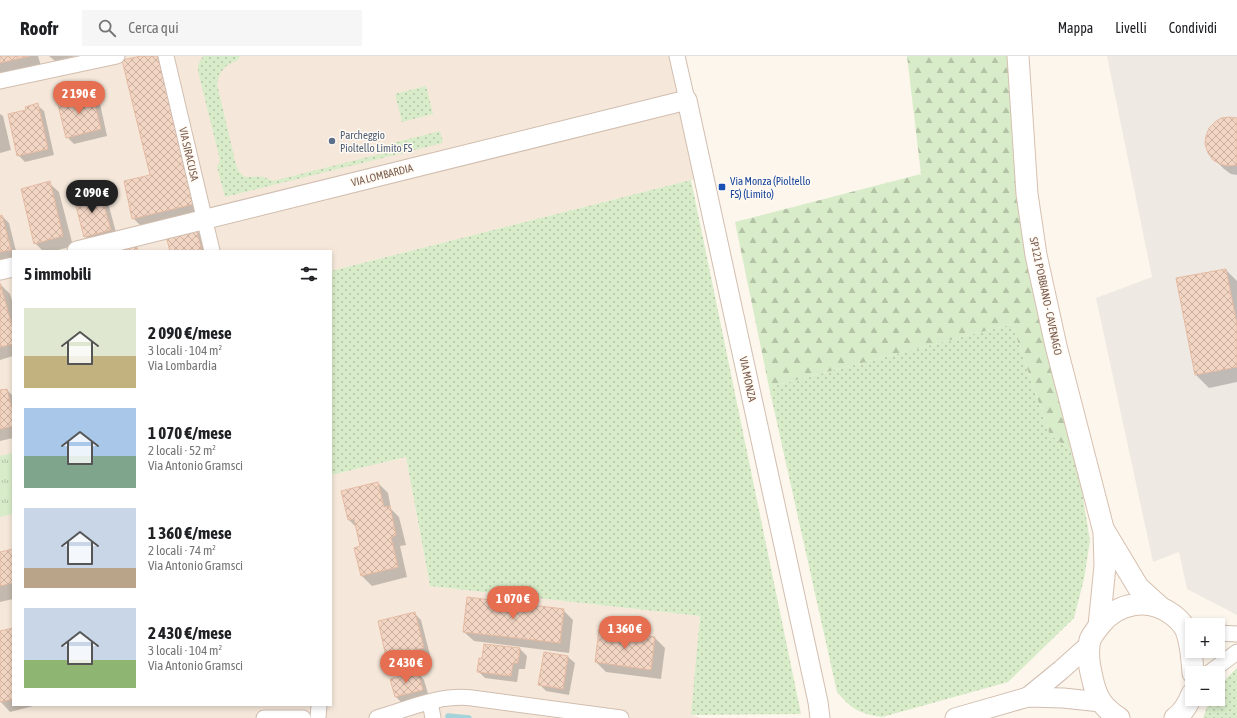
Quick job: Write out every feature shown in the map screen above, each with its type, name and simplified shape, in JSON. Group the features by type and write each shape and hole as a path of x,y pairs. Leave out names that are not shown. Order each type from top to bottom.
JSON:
{"main road":[{"name":"SP121 POBBIANO - CAVENAGO","path":"1018,56 1027,188 1035,249 1055,339 1104,532 1106,566 1099,626"},
{"name":"SP121 POBBIANO - CAVENAGO","path":"1104,532 1138,587 1160,607 1176,617 1185,626"},
{"path":"1119,718 1108,710 1096,694 1091,671 1089,645 1091,638 1099,626 1112,613 1126,606 1146,604 1160,607"},
{"path":"1179,717 1187,706"}],"street":[{"path":"0,82 117,56"},
{"name":"VIA SIRACUSA","path":"166,56 212,250"},
{"name":"VIA MONZA","path":"677,56 819,710 833,718"},
{"name":"VIA LOMBARDIA","path":"81,250 687,100"},
{"path":"0,270 12,267"},
{"path":"1225,633 1237,634"},
{"path":"1028,697 1089,645"},
{"path":"1218,666 1237,652"},
{"path":"377,718 452,697 466,697 621,718"},
{"path":"955,718 1028,697 1064,698 1101,702"},
{"path":"430,702 433,718"},
{"path":"318,718 319,706"},
{"path":"264,718 303,718"}],"shaded area":[{"path":"0,56 683,56 711,175 332,271 332,250 12,250 12,706 332,706 332,475 406,457 430,586 700,616 692,715 700,718 0,718"},
{"path":"1107,56 1237,56 1237,615 1187,589 1179,552 1153,562 1096,298 1152,277"}],"green space":[{"path":"203,56 240,56 237,61 229,64 223,69 217,84 236,165 239,171 245,176 259,176 273,181 384,153 389,144 440,131 443,143 225,197 217,167 220,160 198,71 198,65"},
{"path":"907,56 1008,56 1019,200 1076,453 1050,435 1012,324 769,387 735,222 921,174"},
{"path":"426,86 433,114 402,122 395,94"},
{"path":"691,180 801,714 691,715 700,616 430,586 406,457 332,475 332,271"},
{"path":"1012,324 1050,435 1076,453 1090,541 1084,579 1074,618 1008,682 882,717 861,712 847,703 837,692 769,387"},
{"path":"12,453 12,514 0,517 0,456"},
{"path":"1237,668 1237,718 1203,718 1208,706 1225,706 1225,681"}],"building":[{"path":"0,56 30,56 0,63"},
{"path":"141,56 158,56 194,204 132,219 124,181 150,175 122,60"},
{"path":"92,92 101,129 66,138 57,100"},
{"path":"38,103 48,149 17,156 8,114 26,110 25,107"},
{"path":"1221,118 1237,118 1237,165 1228,166 1213,160 1208,153 1205,144 1209,128"},
{"path":"50,181 63,236 34,244 21,189"},
{"path":"100,191 111,230 84,237 74,198"},
{"path":"2,215 11,250 0,252 0,216"},
{"path":"196,229 202,250 170,250 166,236"},
{"path":"136,245 138,250 117,250"},
{"path":"1226,269 1237,324 1237,367 1195,375 1176,278"},
{"path":"0,283 12,325 12,344 0,347"},
{"path":"7,389 12,409 12,426 0,429 0,390"},
{"path":"378,482 384,507 390,506 396,535 391,537 398,567 361,576 354,548 360,546 354,519 348,520 341,491"},
{"path":"12,549 12,583 0,586 0,552"},
{"path":"467,597 564,609 560,643 463,632"},
{"path":"415,612 424,648 386,657 378,621"},
{"path":"12,628 12,699 0,702 0,631"},
{"path":"599,629 655,637 651,670 595,662"},
{"path":"484,644 520,648 518,663 513,663 511,676 477,672 479,658 482,658"},
{"path":"544,652 568,656 563,689 538,685"},
{"path":"418,672 423,690 395,697 390,679"}],"waterway":[{"path":"448,716 469,718"}],"place":[{"name":"Parcheggio Pioltello Limito FS","path":"332,141"},
{"name":"Via Monza (Pioltello FS) (Limito)","path":"722,187"}]}
